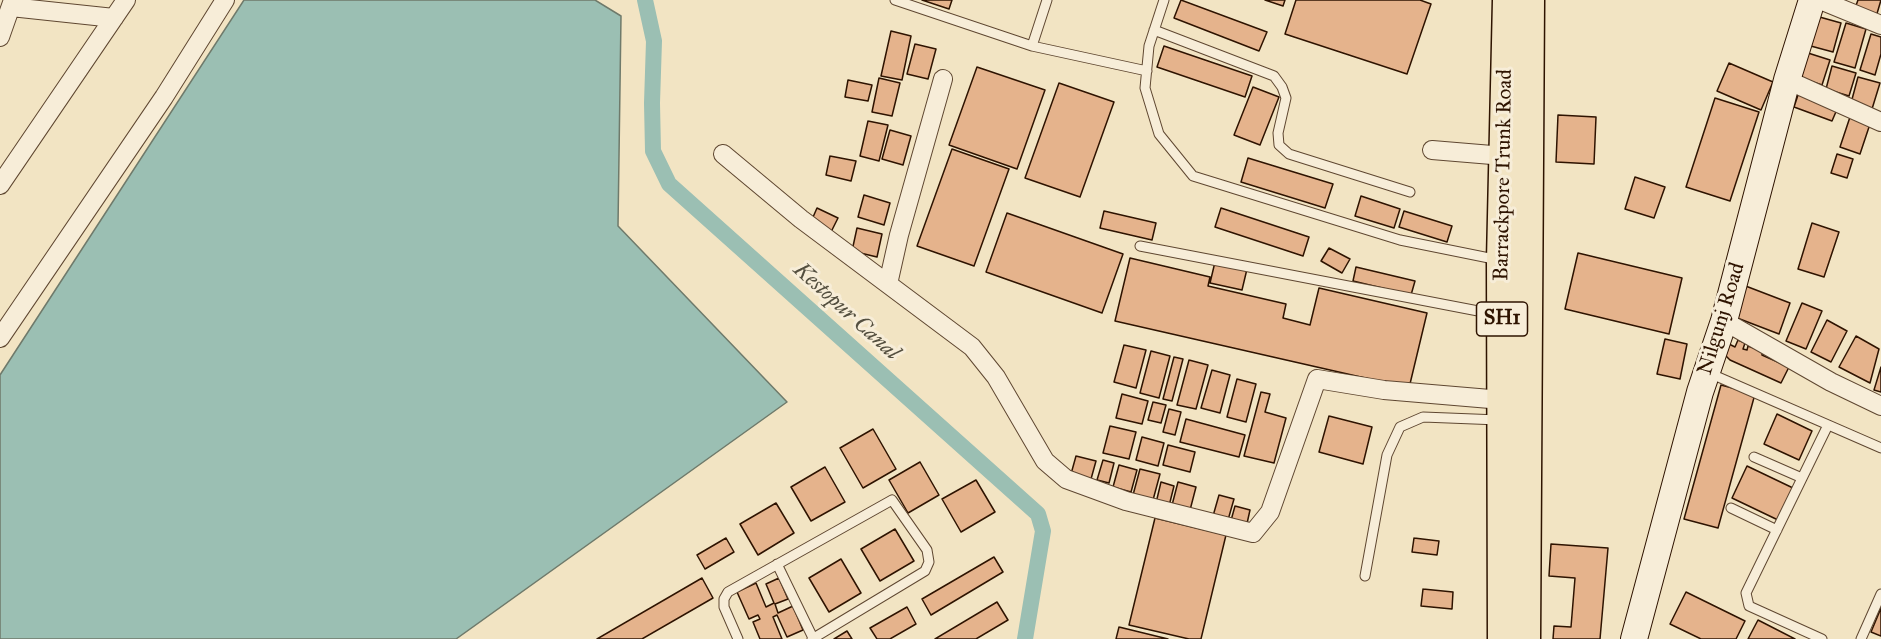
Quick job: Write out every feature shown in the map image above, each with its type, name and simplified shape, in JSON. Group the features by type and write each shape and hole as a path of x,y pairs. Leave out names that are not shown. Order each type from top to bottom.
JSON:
{"main road":[{"name":"Barrackpore Trunk Road","path":"1502,639 1502,260 1507,0"},
{"name":"Barrackpore Trunk Road","path":"1526,639 1530,0"}],"street":[{"path":"0,185 126,0"},
{"path":"0,338 164,97 225,0"},
{"name":"Nilgunj Road","path":"1637,638 1787,80 1812,0"},
{"path":"1820,0 1881,25"},
{"path":"0,37 12,3 114,18"},
{"path":"888,284 898,235 943,79"},
{"path":"1787,80 1881,122"},
{"path":"1432,150 1504,156"},
{"path":"723,154 801,219 972,346 996,377 1045,461 1066,478 1126,501 1253,533 1270,512 1317,379 1502,410"},
{"path":"1724,321 1831,382 1881,406"}],"lane":[{"path":"895,0 1032,46 1147,71"},
{"path":"1032,46 1047,0"},
{"path":"1164,0 1149,46 1145,88 1160,134 1193,176 1400,240 1502,260"},
{"path":"1154,30 1274,76 1286,98 1278,133 1279,145 1288,154 1410,192"},
{"path":"1140,246 1502,316"},
{"path":"1707,372 1881,448"},
{"path":"1365,576 1388,454 1400,427 1423,417 1502,410"},
{"path":"1822,639 1749,606 1746,593 1828,425"},
{"path":"1754,457 1802,478"},
{"path":"738,639 724,607 724,599 728,592 740,584 892,500 927,550 929,562 925,571 813,638 777,564"},
{"path":"1731,508 1777,530"},
{"path":"1861,639 1881,594"}],"water":[{"path":"244,0 595,0 621,16 618,226 787,402 456,639 0,639 0,375"}],"building":[{"path":"922,0 952,0 949,9"},
{"path":"1181,0 1267,32 1259,51 1174,18"},
{"path":"1265,0 1285,0 1283,6"},
{"path":"1296,0 1420,0 1431,4 1407,74 1285,34"},
{"path":"1858,0 1881,0 1876,17 1854,11"},
{"path":"1816,16 1841,23 1833,52 1807,45"},
{"path":"1846,23 1866,29 1855,68 1834,62"},
{"path":"891,31 911,36 902,80 881,76"},
{"path":"1871,34 1881,37 1881,54 1875,75 1860,70"},
{"path":"915,44 936,49 928,79 907,74"},
{"path":"1164,46 1252,76 1245,97 1157,67"},
{"path":"1808,53 1830,60 1822,85 1801,78"},
{"path":"1729,63 1773,82 1761,110 1717,91"},
{"path":"1832,66 1856,73 1849,96 1826,89"},
{"path":"977,67 1045,90 1017,169 949,145"},
{"path":"1858,77 1880,83 1872,109 1851,103"},
{"path":"879,78 900,83 892,116 872,112"},
{"path":"848,80 872,85 868,101 845,97"},
{"path":"1059,83 1114,102 1080,197 1025,178"},
{"path":"1253,87 1279,97 1260,145 1234,135"},
{"path":"1799,92 1838,107 1832,121 1794,107"},
{"path":"1715,98 1759,112 1730,201 1686,187"},
{"path":"1851,114 1871,121 1860,154 1840,147"},
{"path":"1558,115 1596,117 1594,164 1556,162"},
{"path":"868,121 888,125 879,161 860,156"},
{"path":"890,130 911,136 903,165 882,159"},
{"path":"952,149 1009,169 974,266 917,246"},
{"path":"1837,154 1853,159 1847,178 1831,173"},
{"path":"830,156 856,161 851,181 826,175"},
{"path":"1248,158 1333,184 1325,208 1241,182"},
{"path":"1635,177 1665,187 1654,218 1625,209"},
{"path":"864,195 890,203 884,225 858,217"},
{"path":"1361,196 1400,209 1394,228 1355,216"},
{"path":"817,208 838,218 830,234 810,224"},
{"path":"1221,208 1309,237 1303,256 1215,227"},
{"path":"1104,211 1156,223 1152,240 1100,228"},
{"path":"1404,211 1452,226 1447,242 1399,227"},
{"path":"1007,213 1123,254 1102,313 986,272"},
{"path":"1812,223 1839,232 1824,277 1798,269"},
{"path":"857,228 882,234 877,257 852,251"},
{"path":"1329,248 1350,259 1342,273 1321,261"},
{"path":"1578,253 1682,278 1669,334 1565,309"},
{"path":"1130,258 1210,277 1208,286 1286,304 1283,318 1310,325 1319,288 1427,313 1409,388 1115,321"},
{"path":"1215,262 1247,269 1242,290 1210,283"},
{"path":"1356,267 1415,281 1411,295 1353,281"},
{"path":"1743,285 1790,303 1779,334 1732,316"},
{"path":"1802,303 1822,311 1806,349 1786,341"},
{"path":"1827,320 1847,331 1831,362 1811,352"},
{"path":"1856,336 1879,349 1870,383 1839,367"},
{"path":"1665,339 1687,344 1680,379 1657,374"},
{"path":"1738,340 1745,343 1743,349 1747,350 1748,346 1762,351 1762,355 1789,367 1781,383 1730,360 1725,355 1729,344 1735,347"},
{"path":"1124,345 1146,350 1136,388 1114,382"},
{"path":"1151,351 1170,356 1159,398 1140,393"},
{"path":"1174,357 1183,359 1172,401 1163,399"},
{"path":"1189,360 1208,365 1196,409 1177,405"},
{"path":"1881,367 1881,392 1874,390"},
{"path":"1212,370 1230,375 1220,413 1201,408"},
{"path":"1237,379 1256,384 1246,422 1227,417"},
{"path":"1721,385 1755,394 1718,528 1684,519"},
{"path":"1261,392 1270,394 1265,412 1286,418 1274,463 1244,456"},
{"path":"1122,394 1148,401 1142,424 1116,418"},
{"path":"1153,402 1166,405 1161,423 1148,420"},
{"path":"1169,409 1181,412 1175,435 1163,432"},
{"path":"1777,414 1812,431 1799,460 1764,444"},
{"path":"1329,416 1372,427 1363,464 1319,452"},
{"path":"1186,419 1245,435 1239,457 1180,442"},
{"path":"1110,426 1136,432 1129,459 1103,453"},
{"path":"873,429 896,469 863,488 840,448"},
{"path":"1142,437 1164,443 1158,466 1136,460"},
{"path":"1168,445 1195,452 1190,472 1163,465"},
{"path":"1076,456 1096,461 1091,479 1071,474"},
{"path":"1103,460 1114,463 1109,483 1097,480"},
{"path":"920,462 939,495 908,513 889,480"},
{"path":"1119,465 1137,470 1131,492 1113,487"},
{"path":"1747,466 1793,488 1778,520 1732,498"},
{"path":"825,467 845,502 811,521 791,487"},
{"path":"1140,469 1160,474 1153,500 1133,495"},
{"path":"976,480 995,512 961,532 942,499"},
{"path":"1161,482 1174,486 1169,506 1156,503"},
{"path":"1178,482 1196,487 1189,514 1171,509"},
{"path":"1219,495 1234,499 1228,520 1213,516"},
{"path":"776,503 794,533 758,555 740,524"},
{"path":"1235,506 1250,510 1246,528 1230,524"},
{"path":"1155,518 1226,535 1201,639 1189,639 1129,625"},
{"path":"895,529 914,561 880,581 861,549"},
{"path":"726,538 734,552 705,569 697,555"},
{"path":"1414,538 1439,541 1437,555 1412,552"},
{"path":"1551,544 1608,548 1600,639 1553,639 1554,626 1571,627 1575,578 1549,576"},
{"path":"994,557 1003,572 931,615 922,599"},
{"path":"841,559 861,593 829,612 809,578"},
{"path":"702,578 713,598 642,639 597,639"},
{"path":"779,578 788,599 775,604 778,613 793,606 803,630 787,637 777,615 773,617 782,639 760,639 753,622 760,619 758,615 749,619 737,592 756,583 766,607 774,603 766,584"},
{"path":"1423,589 1453,592 1452,609 1421,606"},
{"path":"1686,592 1745,621 1736,639 1701,639 1670,624"},
{"path":"997,602 1008,620 976,639 935,639"},
{"path":"907,607 916,624 890,639 877,639 870,628"},
{"path":"1881,608 1881,636 1871,632"},
{"path":"1758,620 1795,639 1748,639"},
{"path":"1119,627 1168,639 1116,639"},
{"path":"847,631 852,639 834,639"}],"waterway":[{"name":"Kestopur Canal","path":"645,0 654,41 653,151 669,184 1038,514 1043,531 1025,639"}]}
